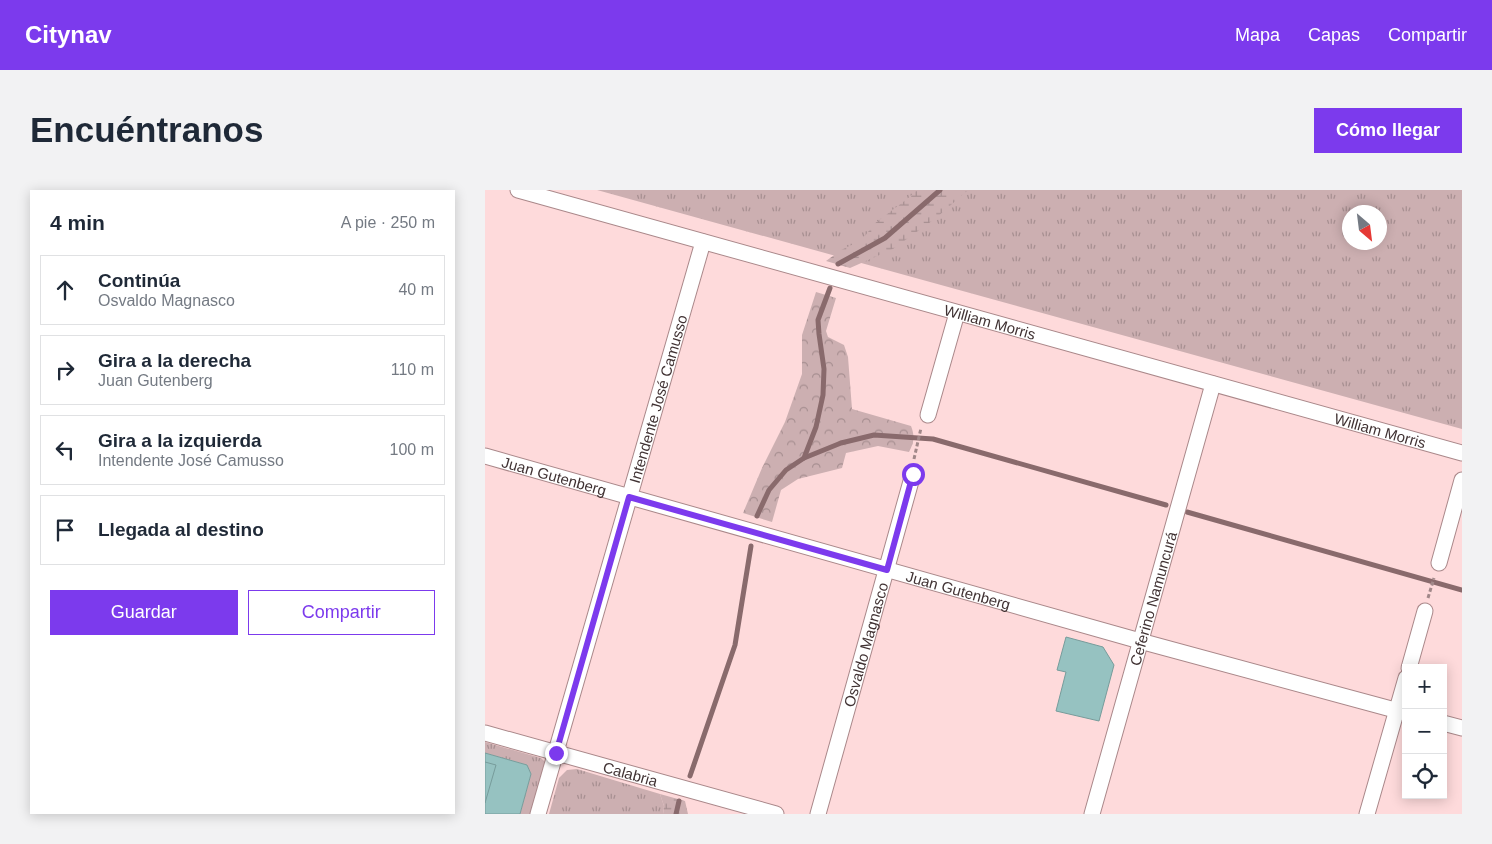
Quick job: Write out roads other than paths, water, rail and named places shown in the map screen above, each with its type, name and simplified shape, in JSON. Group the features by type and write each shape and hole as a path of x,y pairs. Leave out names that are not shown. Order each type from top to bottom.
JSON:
{"street":[{"name":"William Morris","path":"518,190 1462,453"},
{"name":"Intendente José Camusso","path":"538,814 703,242"},
{"path":"928,415 957,312"},
{"name":"Ceferino Namuncurá","path":"1092,814 1213,384"},
{"name":"Juan Gutenberg","path":"485,456 1141,641 1401,711"},
{"name":"Osvaldo Magnasco","path":"818,814 913,474"},
{"path":"1437,569 1462,480"},
{"path":"1410,664 1425,611"},
{"path":"1367,814 1401,711"},
{"path":"1447,724 1462,728"},
{"name":"Calabria","path":"485,733 777,814"}],"waterway":[{"path":"838,264 885,238 940,190"},
{"path":"757,516 769,490 786,470 804,458 816,427 823,395 824,369 818,320 830,288"},
{"path":"804,458 841,443 874,435 933,439 1166,505"},
{"path":"1187,512 1462,590"},
{"path":"690,776 735,645 751,546"},
{"path":"676,814 679,801"}]}
